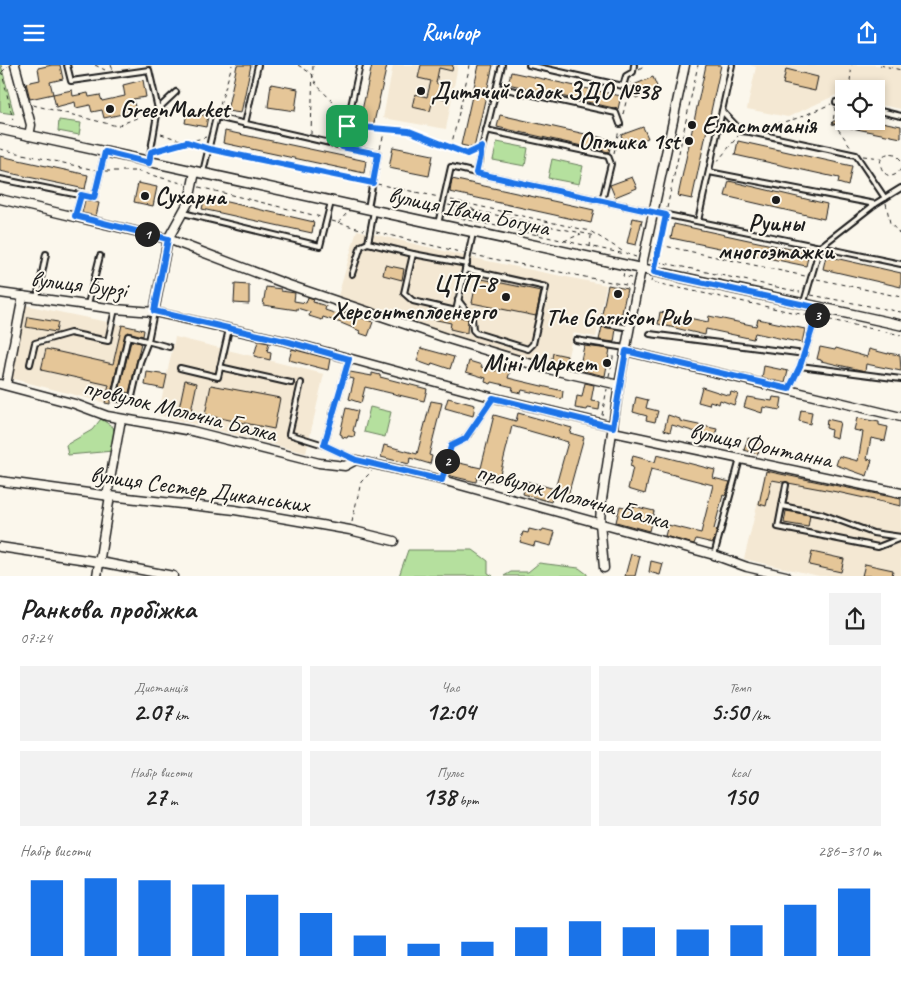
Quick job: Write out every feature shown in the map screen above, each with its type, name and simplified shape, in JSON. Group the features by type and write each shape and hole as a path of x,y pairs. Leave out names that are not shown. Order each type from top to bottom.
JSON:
{"street":[{"path":"15,65 30,125 29,136"},
{"path":"604,568 600,523 601,506 620,385 636,288 685,65"},
{"name":"вулиця Івана Богуна","path":"0,129 804,305 818,312 901,325"},
{"path":"154,311 168,239 189,201 192,186 199,173"},
{"path":"0,199 168,239 286,284 452,340 548,369 620,385"},
{"name":"вулиця Бурзі","path":"0,293 116,309 154,311"},
{"path":"3,385 23,296"},
{"name":"вулиця Фонтанна","path":"154,311 289,342 613,429 740,459 901,493"},
{"path":"626,350 901,417"},
{"name":"провулок Молочна Балка","path":"3,385 75,404 107,416 192,431 319,463 345,466 356,460 442,480 714,555 747,567 786,576"},
{"path":"97,576 121,419"},
{"name":"вулиця Сестер Диканських","path":"0,481 235,511 350,530 394,541"},
{"path":"0,547 100,561 173,576"}],"lane":[{"path":"67,65 71,81 149,70 158,109 149,163"},
{"path":"245,124 258,65"},
{"path":"342,147 360,65"},
{"path":"476,173 502,65"},
{"path":"529,65 624,86 626,76 633,72 634,65"},
{"path":"698,221 732,65"},
{"path":"496,87 616,113 620,124"},
{"path":"158,109 176,92"},
{"path":"722,111 741,131 856,155 885,198"},
{"path":"885,112 901,116"},
{"path":"199,173 209,149 216,117 378,154 373,183 368,243"},
{"path":"486,130 608,156 611,164 602,201"},
{"path":"0,179 94,198 105,152"},
{"path":"438,225 451,167 666,215 901,264"},
{"path":"709,172 875,204"},
{"path":"804,305 820,247 875,204 901,188"},
{"path":"75,216 81,195"},
{"path":"183,213 320,246 331,202"},
{"path":"413,254 404,293 413,301 456,311 473,233"},
{"path":"352,275 361,246 368,243 466,264"},
{"path":"37,298 46,254"},
{"path":"87,305 100,255"},
{"path":"458,300 472,318 473,330 476,333 528,349 533,344 546,287 465,269"},
{"path":"30,364 35,343 61,335 70,333 108,341 116,309"},
{"path":"154,311 148,341 140,362 131,401 114,398 128,337 148,341 169,347"},
{"path":"789,389 800,366 818,312"},
{"path":"600,323 630,328"},
{"path":"180,368 218,377 229,329"},
{"path":"650,334 804,354"},
{"path":"576,340 626,350"},
{"path":"324,445 349,359"},
{"path":"800,366 901,379"},
{"path":"220,367 291,383"},
{"path":"301,383 289,434 324,445 356,460"},
{"path":"442,480 451,446 465,439 493,398"},
{"path":"714,555 740,459"},
{"path":"786,485 778,527 878,547 901,537"},
{"path":"782,506 822,514 873,533 901,537"}],"path":[{"path":"8,65 1,73 13,121"},
{"path":"95,65 114,75"},
{"path":"29,103 117,126 158,109 178,110 216,117 232,65"},
{"path":"298,65 312,74 316,84 348,119"},
{"path":"311,140 313,65"},
{"path":"451,148 470,65"},
{"path":"698,65 651,283 818,312 901,335"},
{"path":"851,80 852,65"},
{"path":"880,65 901,70"},
{"path":"750,132 798,117 835,102"},
{"path":"835,109 833,122 835,125"},
{"path":"347,126 409,131 467,154 482,147"},
{"path":"378,154 385,129"},
{"path":"839,130 856,155 882,158 892,153 901,160"},
{"path":"709,172 741,131"},
{"path":"154,132 209,149 444,198 592,232 627,254"},
{"path":"151,152 212,135"},
{"path":"882,158 880,165 885,173 896,174 901,169"},
{"path":"192,186 469,254 636,288"},
{"path":"885,198 890,223 901,235"},
{"path":"452,200 456,217"},
{"path":"464,203 492,225"},
{"path":"442,204 598,237"},
{"path":"338,223 348,213"},
{"path":"440,214 634,256"},
{"path":"537,235 540,225"},
{"path":"590,247 592,232"},
{"path":"564,241 583,234"},
{"path":"659,245 901,297"},
{"path":"656,261 807,294 901,312"},
{"path":"350,530 361,482 378,465"}],"shaded area":[{"name":"Дитячий садок ЗДО №38","path":"393,65 458,65 446,129 383,118"},
{"path":"750,65 901,65 901,109 885,106 885,80 835,80 835,95 788,117 747,109 756,67"},
{"path":"357,230 473,258 606,285 596,337 573,333 565,370 464,341 338,296"},
{"path":"25,305 122,325 105,403 10,378"},
{"path":"175,337 324,374 306,453 158,415"},
{"path":"766,469 901,498 901,576 819,576 744,559"}],"green space":[{"path":"1,65 14,114 0,112"},
{"path":"59,120 81,123 79,135 58,131"},
{"path":"497,142 528,148 525,166 493,160"},
{"path":"552,159 583,166 579,184 548,178"},
{"path":"370,407 391,412 385,437 364,432"},
{"path":"101,419 113,427 115,434 113,451 68,455 66,445 92,430"},
{"path":"408,550 473,550 488,561 488,573 493,576 399,576"},
{"path":"539,563 579,568 587,576 504,576 511,572 528,572"}],"building":[{"path":"60,65 63,79 50,82 53,94 30,99 26,83 40,80 38,68"},
{"path":"237,65 251,65 241,113 227,111"},
{"path":"372,65 387,65 373,127 359,124"},
{"path":"421,65 453,65 452,71 439,68 436,83 449,86 446,99 434,96 430,111 412,107 415,94 427,97 431,81 418,78"},
{"path":"479,65 493,65 474,148 461,145"},
{"path":"706,65 721,65 692,199 678,196"},
{"path":"786,69 818,77 815,91 783,84"},
{"path":"511,72 621,96 618,109 508,84"},
{"path":"653,77 658,89 636,98 631,86"},
{"path":"143,80 146,97 133,99 136,111 104,118 102,110 92,112 90,105 76,108 75,102 56,107 53,94 72,90 73,96 88,93 89,97 100,95 102,101 125,96 123,85"},
{"path":"271,84 298,89 295,111 268,107"},
{"path":"187,112 208,116 206,127 185,123"},
{"path":"500,115 612,140 609,152 497,127"},
{"path":"885,123 901,126 901,138 862,130 885,130"},
{"path":"643,127 648,138 626,147 621,135"},
{"path":"225,131 366,161 364,173 223,143"},
{"path":"738,141 852,166 848,186 838,183 839,178 735,155"},
{"path":"393,147 433,155 429,176 389,168"},
{"path":"0,156 88,175 85,189 0,171"},
{"path":"632,177 637,188 615,197 610,185"},
{"path":"452,179 594,210 591,223 450,192"},
{"name":"Руины многоэтажки","path":"729,181 827,204 824,219 725,196"},
{"name":"Сухарна","path":"138,183 157,187 153,206 134,202"},
{"path":"205,197 314,222 312,233 202,209"},
{"path":"85,200 99,203 96,216 82,213"},
{"path":"633,218 642,220 636,245 627,243"},
{"path":"674,224 809,253 806,266 671,238"},
{"path":"826,256 901,273 901,287 823,269"},
{"path":"385,265 404,269 402,280 383,275"},
{"name":"ЦТП-8 Херсонтеплоенерго","path":"477,278 541,291 536,316 472,303"},
{"path":"235,284 249,285 249,304 234,303"},
{"path":"608,285 627,289 620,322 601,319"},
{"path":"266,287 295,293 294,301 306,303 308,297 314,299 313,302 326,306 325,310 343,316 345,312 373,322 368,336 341,323 323,317 322,320 309,316 310,312 297,308 297,310 263,305"},
{"path":"434,311 468,319 467,333 450,329 451,323 432,319"},
{"path":"660,312 708,322 709,316 756,326 758,319 805,329 802,343 755,333 753,339 706,329 705,335 658,324"},
{"path":"28,317 58,322 56,332 26,327"},
{"path":"122,325 144,330 143,336 128,332 125,335 110,404 105,403 109,385 41,370 46,349 113,364"},
{"path":"602,327 616,329 614,342 599,340"},
{"path":"131,341 141,343 129,393 119,391"},
{"path":"258,341 269,343 267,352 271,353 270,360 254,356"},
{"path":"584,346 610,349 605,376 579,370"},
{"path":"820,347 835,350 836,348 867,357 869,349 900,355 901,371 866,364 865,371 821,361 817,359"},
{"path":"421,348 454,357 450,369 432,363 431,366 417,361"},
{"path":"292,349 330,359 328,370 289,360"},
{"path":"553,353 567,356 565,367 551,364"},
{"path":"469,361 482,365 481,367 510,372 508,378 563,391 562,399 522,390 521,393 512,391 513,387 485,382 486,378 466,372"},
{"path":"764,366 788,371 785,383 762,378"},
{"path":"147,372 167,375 164,389 145,385"},
{"path":"350,372 372,376 372,373 380,375 380,377 427,389 424,401 365,387 361,403 349,399 354,379 348,378"},
{"path":"185,380 197,383 190,416 178,413"},
{"path":"585,383 594,385 591,401 600,402 599,410 575,408 577,396 582,397"},
{"path":"211,385 280,398 274,429 205,415"},
{"path":"702,387 727,395 730,395 731,392 738,394 734,405 720,400 719,404 710,401 709,405 698,402"},
{"path":"636,397 648,400 646,408 658,411 655,422 646,420 647,416 633,412"},
{"path":"747,397 772,401 773,397 782,398 780,410 763,407 762,413 744,407"},
{"path":"448,398 475,405 473,416 445,408"},
{"path":"431,401 442,403 429,455 432,456 430,464 410,458 409,464 381,457 384,445 417,454"},
{"path":"346,408 358,411 353,431 355,432 354,437 342,437 340,434"},
{"path":"801,410 812,412 810,424 799,421"},
{"path":"518,413 572,428 570,433 584,437 567,499 553,495 551,502 523,494 526,481 555,489 568,442 512,426 498,482 477,477 476,482 447,475 451,461 481,468 494,415 516,421"},
{"path":"668,415 680,419 680,421 717,429 714,440 706,438 706,435 672,425 670,432 664,430"},
{"path":"857,418 879,422 879,425 888,427 885,441 871,438 867,459 872,460 867,476 836,465 839,456 858,461 863,432 854,430"},
{"path":"827,419 840,422 837,438 830,436 831,430 826,428"},
{"path":"748,438 761,442 758,454 744,450"},
{"path":"657,455 715,470 713,478 730,482 725,496 723,495 714,529 717,530 713,543 696,539 694,544 665,536 668,525 701,533 713,485 651,469 645,494 628,489 633,467 630,466 633,456 655,462"},
{"path":"766,471 901,499 901,506 772,480 766,506 759,504"},
{"path":"620,506 633,509 633,506 654,511 649,531 616,522"},
{"path":"786,511 810,515 808,527 784,523"},
{"path":"529,529 542,532 543,529 555,532 551,546 535,542 534,546 520,542 523,532 528,533"},
{"path":"812,552 844,559 841,572 809,565"},
{"path":"631,554 640,556 635,576 625,576"},
{"path":"651,561 663,564 660,575 649,572"},
{"path":"865,564 893,570 892,576 862,576"}],"place":[{"name":"Дитячий садок ЗДО №38","path":"421,91"},
{"name":"GreenMarket","path":"110,109"},
{"name":"Еластоманія","path":"692,125"},
{"name":"Оптика 1st","path":"689,141"},
{"name":"Сухарна","path":"145,196"},
{"name":"Руины многоэтажки","path":"776,200"},
{"name":"The Garrison Pub","path":"618,294"},
{"name":"ЦТП-8 Херсонтеплоенерго","path":"506,297"},
{"name":"Міні Маркет","path":"607,363"}],"route":[{"path":"347,126 409,131 467,154 482,147 476,173 666,215 654,272 819,308 800,366 789,389 626,351 613,427 493,398 465,439 451,446 442,480 356,460 324,445 349,359 289,342 154,311 168,239 75,216 81,195 94,198 105,152 149,163 151,152 187,142 209,149 373,183 378,154 342,147 347,126"}]}
